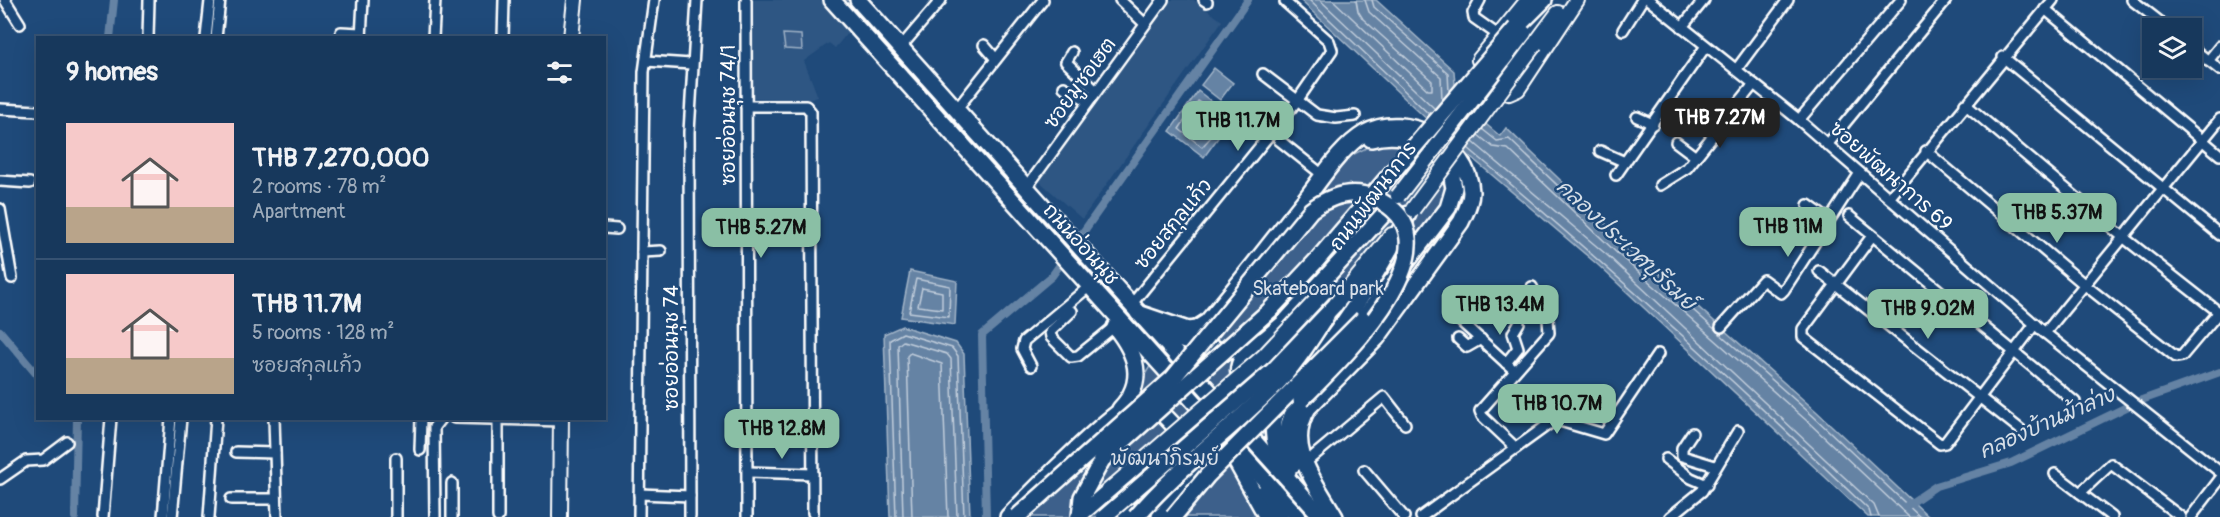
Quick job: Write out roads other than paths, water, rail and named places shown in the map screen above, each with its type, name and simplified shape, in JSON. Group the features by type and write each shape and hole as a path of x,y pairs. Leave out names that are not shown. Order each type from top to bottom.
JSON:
{"main road":[{"path":"571,36 575,0"},
{"name":"ถนนอ่อนนุช","path":"832,0 1298,517"},
{"name":"ถนนอ่อนนุช","path":"858,0 1323,517"},
{"path":"1528,0 1480,57 1480,63 1506,91 1512,93 1518,89 1577,0"},
{"path":"1079,517 1082,496 1102,460 1269,311 1520,31 1544,0"},
{"name":"ถนนพัฒนาการ","path":"1104,517 1272,371 1331,311 1411,212 1569,0"},
{"name":"ถนนพัฒนาการ","path":"1079,517 1264,356 1324,291 1398,196 1520,31"},
{"path":"1135,309 1188,330 1201,327 1240,282 1342,154 1366,133 1388,125 1409,127 1436,138 1448,147 1465,169 1469,181 1469,204 1461,222 1377,338 1308,408 1301,423 1298,440 1304,464 1334,517"},
{"path":"1342,154 1373,138 1400,136 1430,147 1450,167 1465,196 1461,222"},
{"path":"1160,517 1207,476 1363,319 1448,208 1454,188 1450,167"},
{"path":"1017,517 1173,378 1311,210 1337,195 1364,194 1387,206 1400,220 1407,245 1405,267 1391,294 1354,345 1300,399 1287,428 1289,451 1296,467 1334,517"},
{"path":"1383,215 1284,323 1243,356 1238,365 1238,373 1245,391 1256,400 1263,401 1291,382 1344,325 1386,260 1411,212"},
{"path":"1008,517 1040,483 1125,404 1137,375 1135,356 1092,286"},
{"path":"1136,517 1158,491 1280,380 1331,311"},
{"path":"1152,328 1178,339 1226,352 1264,339"},
{"path":"1291,382 1273,420 1275,442 1284,464 1323,517"},
{"path":"1103,426 1129,405 1145,402 1177,430 1194,464 1190,474 1165,495 1126,517"},
{"path":"560,517 561,420"},
{"path":"1215,427 1267,517"},
{"path":"1241,455 1262,482 1280,517"},
{"path":"1173,517 1207,476"}],"street":[{"path":"5,0 20,24"},
{"path":"148,36 149,0"},
{"path":"216,36 220,0"},
{"path":"341,32 361,35 363,0"},
{"path":"433,36 435,0"},
{"path":"503,36 504,0"},
{"path":"639,517 646,61 654,0"},
{"name":"ซอยอ่อนนุช 74","path":"690,517 689,132 691,64 697,0"},
{"name":"ซอยอ่อนนุช 74/1","path":"746,0 749,472 747,517"},
{"path":"900,48 941,0"},
{"path":"956,110 1043,0"},
{"path":"1120,0 1145,24"},
{"name":"ซอยมูซอเฮต","path":"1027,187 1163,0"},
{"path":"1480,0 1473,13 1474,18 1498,35"},
{"path":"1623,30 1642,0"},
{"name":"ซอยพัฒนาการ 69","path":"1649,0 1799,120 2045,333 2125,399 2219,469"},
{"path":"1736,70 1788,0"},
{"path":"1799,120 1901,0"},
{"path":"1827,145 1946,0"},
{"path":"1890,197 2003,57 2053,0"},
{"path":"2132,0 2155,18"},
{"path":"206,36 210,2"},
{"name":"ซอยสกุลแก้ว","path":"1135,309 1297,101 1332,50 1333,45 1285,2"},
{"path":"1682,27 1698,2"},
{"path":"2045,9 2220,155"},
{"path":"984,45 996,59"},
{"path":"1616,175 1706,46"},
{"path":"2208,61 2220,46"},
{"path":"1072,52 1066,62 1096,91"},
{"path":"2202,56 2220,70"},
{"path":"2003,57 2220,235"},
{"path":"646,61 691,64"},
{"path":"1263,74 1297,101 1324,117 1355,116"},
{"path":"1660,185 1687,168 1754,84"},
{"path":"1064,87 1089,101"},
{"path":"1926,151 2085,285 2179,357 2220,312 2123,237 1965,104"},
{"path":"746,106 806,106 811,112 813,513"},
{"path":"0,109 36,111"},
{"path":"1241,114 1269,135"},
{"path":"1637,117 1653,124"},
{"path":"2045,333 2220,119"},
{"path":"1280,140 1324,176"},
{"path":"1676,142 1696,158"},
{"path":"1599,151 1625,162"},
{"path":"1721,327 1763,280 1781,293 1784,290 1860,173"},
{"path":"0,181 30,183"},
{"path":"1808,205 1829,220"},
{"path":"0,209 12,278"},
{"path":"1849,216 2075,402"},
{"path":"606,228 617,229"},
{"path":"1872,236 1803,329 1803,337 1810,345 1940,444 1945,443 2035,324"},
{"path":"642,252 661,251"},
{"path":"1819,270 2020,430"},
{"path":"1031,366 1022,349 1024,341 1092,286"},
{"path":"1516,448 1482,416 1480,411 1549,333 1550,327 1532,287"},
{"path":"1072,311 1050,332 1051,337 1071,357 1078,356 1115,326"},
{"path":"1456,317 1515,371"},
{"path":"1506,363 1518,348 1513,333 1519,323"},
{"path":"1458,339 1467,347 1480,339"},
{"path":"1420,517 1555,422 1604,434 1658,354"},
{"path":"1304,464 1384,398 1405,424"},
{"path":"103,517 111,420"},
{"path":"163,517 171,420"},
{"path":"172,517 181,420"},
{"path":"209,517 216,420"},
{"path":"274,420 277,517"},
{"path":"420,450 421,420"},
{"path":"435,517 434,427 439,420"},
{"path":"498,420 498,517"},
{"path":"1670,517 1707,485 1715,466 1738,431"},
{"path":"1692,434 1682,448 1682,456 1715,466"},
{"path":"0,479 26,461 44,460 67,442"},
{"path":"236,452 275,453"},
{"path":"396,458 396,517"},
{"path":"1666,459 1691,478 1707,485"},
{"path":"2080,493 2111,464 2181,517"},
{"path":"1364,470 1404,517"},
{"path":"749,472 813,474"},
{"path":"2055,474 2112,517"},
{"path":"2192,517 2220,479"},
{"path":"452,483 452,517"},
{"path":"639,494 690,496"},
{"path":"231,499 276,499"}],"water":[{"name":"คลองประเวศบุรีรมย์","path":"1300,0 1376,0 1454,71 1456,99 1500,136 1506,128 1629,246 1816,411 1929,517 1868,517 1598,265 1433,125"},
{"path":"1214,68 1233,83 1220,100 1201,85"},
{"path":"1198,91 1221,109 1210,126 1220,135 1204,157 1170,131"},
{"path":"910,271 957,281 955,325 901,317"},
{"path":"902,326 956,343 964,354 970,517 890,517 884,334"}],"waterway":[{"path":"110,36 114,0"},
{"path":"986,517 982,335 1052,276 1248,0"},
{"path":"0,331 36,374"},
{"name":"คลองบ้านม้าล่าง","path":"1905,507 1936,486 2011,463 2139,401 2220,372"},
{"path":"75,517 77,420"}],"park label":[{"name":"Skateboard park","path":"1318,288"},
{"name":"พัฒนาภิรมย์","path":"1165,458"}]}
